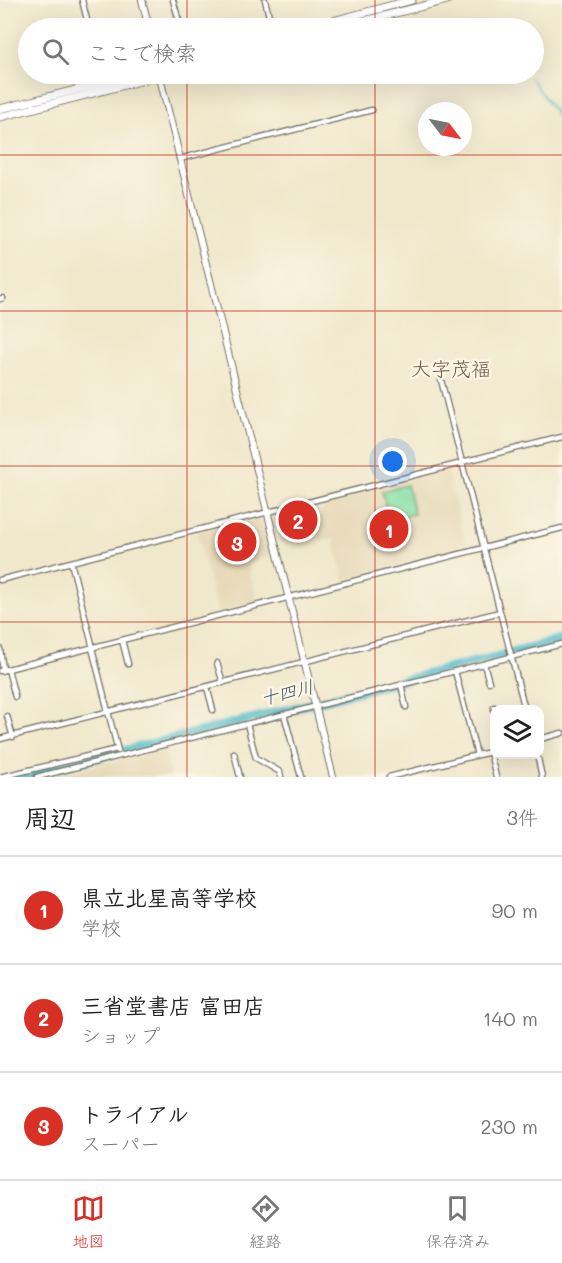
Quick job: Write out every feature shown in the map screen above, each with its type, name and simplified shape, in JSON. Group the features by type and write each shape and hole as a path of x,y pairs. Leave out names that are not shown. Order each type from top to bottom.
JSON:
{"main road":[{"path":"345,18 412,0"},
{"path":"381,18 447,0"},
{"path":"0,109 95,84"},
{"path":"0,117 124,84"}],"street":[{"path":"82,0 86,18"},
{"path":"142,0 146,18"},
{"path":"173,0 178,18"},
{"path":"265,0 270,18"},
{"path":"164,84 179,159 333,777"},
{"path":"179,159 372,110"},
{"path":"440,376 524,705"},
{"path":"0,580 562,437"},
{"path":"4,670 562,528"},
{"path":"71,562 118,753"},
{"path":"0,739 500,612"},
{"path":"122,640 128,664"},
{"path":"0,777 247,724 511,655 562,644"},
{"path":"0,649 4,670 15,697"},
{"path":"217,663 223,684"},
{"path":"484,663 489,681"},
{"path":"455,671 477,755"},
{"path":"401,684 406,707"},
{"path":"207,687 213,710"},
{"path":"284,714 301,777"},
{"path":"7,716 13,736"},
{"path":"247,724 256,758 280,772 281,777"},
{"path":"544,738 562,733"},
{"path":"389,777 490,752"},
{"path":"37,777 118,753"},
{"path":"234,753 240,777"},
{"path":"493,759 496,777"},
{"path":"538,759 542,777"}],"shaded area":[{"path":"447,469 467,549 344,581 333,538 320,542 314,521 319,520 324,508 322,500"},
{"path":"261,517 270,555 248,563 257,603 218,613 197,532"},
{"path":"163,749 166,751 170,777 51,777"}],"green space":[{"path":"407,485 414,514 389,520 382,491"}],"waterway":[{"path":"535,84 562,123"},
{"path":"512,648 562,635"},
{"name":"十四川","path":"20,777 562,640"}],"place":[{"name":"三省堂書店 富田店","path":"298,520"},
{"name":"県立北星高等学校","path":"389,529"},
{"name":"トライアル","path":"237,542"}],"district":[{"name":"大字茂福","path":"451,369"}]}
